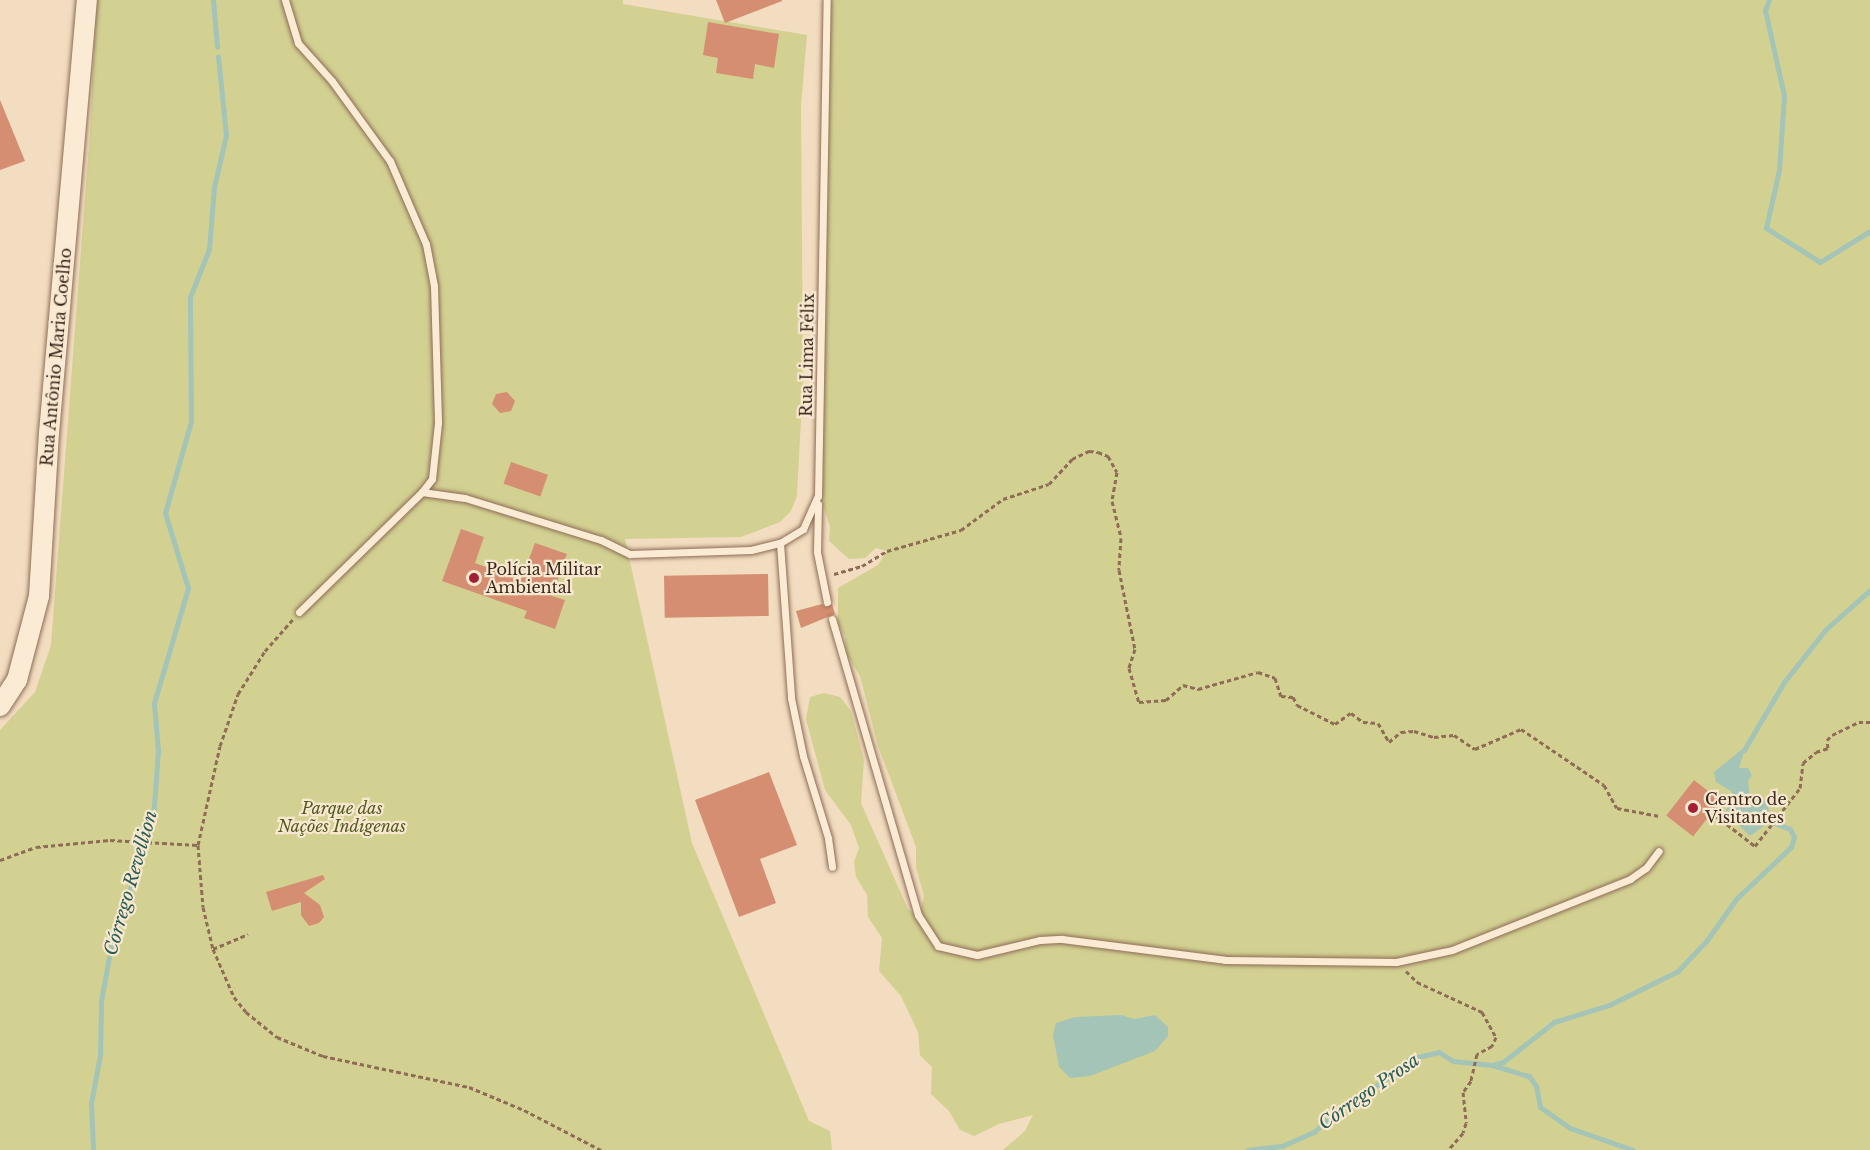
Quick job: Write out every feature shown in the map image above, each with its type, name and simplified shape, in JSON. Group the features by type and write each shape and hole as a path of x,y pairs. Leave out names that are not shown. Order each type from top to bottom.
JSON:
{"street":[{"name":"Rua Antônio Maria Coelho","path":"0,706 17,680 39,596 49,433 87,0"}],"lane":[{"path":"285,0 298,43 339,89 390,160 426,244 434,286 438,423 432,479 422,492 299,612"},
{"name":"Rua Lima Félix","path":"422,492 465,498 601,540 630,554 751,550 780,543 803,529 818,496 827,0"},
{"path":"818,496 820,578 828,602"},
{"path":"780,543 791,698 803,756 828,838 832,867"},
{"path":"832,619 918,915 938,946 977,955 1040,940 1062,939 1225,960 1396,962 1452,950 1630,879 1646,868 1659,851"}],"path":[{"path":"820,578 862,566 887,551 961,530 1003,499 1049,484 1072,459 1089,451 1098,452 1108,456 1117,472 1112,501 1122,537 1119,570 1135,649 1129,668 1139,702 1166,700 1184,685 1198,689 1258,672 1275,678 1281,696 1293,697 1297,705 1335,724 1351,713 1363,722 1378,723 1389,742 1401,732 1414,731 1434,737 1454,735 1475,749 1521,729 1604,785 1617,808 1659,816"},
{"path":"299,612 265,651 238,694 220,746 198,845 203,907 213,950 234,997 246,1012 278,1037 323,1056 469,1087 524,1110 601,1150"},
{"path":"1715,815 1755,846 1800,788 1803,763 1816,752 1828,748 1827,740 1832,735 1859,722 1870,722"},
{"path":"0,860 36,847 130,839 164,840 198,845"},
{"path":"213,950 248,934"},
{"path":"1396,962 1417,982 1482,1012 1496,1036 1492,1046 1477,1054 1473,1075 1463,1092 1466,1123 1463,1133 1448,1150"}],"green space":[{"name":"Parque das Nações Indígenas","path":"96,0 623,0 623,4 807,35 801,106 803,381 797,496 791,511 780,522 741,537 625,539 692,843 809,1121 830,1131 832,1150 0,1150 0,730 35,692 51,645 90,131"},
{"path":"830,0 1870,0 1870,1150 1003,1150 1025,1131 1033,1115 999,1124 974,1136 960,1130 949,1111 931,1094 932,1067 920,1055 918,1032 901,996 879,971 882,938 868,917 867,895 856,877 854,862 859,848 851,825 825,790 806,719 810,697 824,693 840,697 851,711 864,760 861,803 908,909 919,918 924,896 916,867 916,847 878,746 860,676 846,654 845,636 838,624 838,588 878,565 887,551 876,548 865,558 849,559 829,541 830,527 820,496"}],"shaded area":[{"path":"1746,746 1739,768 1748,768 1752,775 1748,781 1750,798 1766,801 1772,820 1750,836 1725,812 1732,800 1731,791 1716,782 1714,772"},
{"path":"1121,1015 1134,1019 1155,1015 1168,1027 1168,1036 1155,1051 1090,1076 1070,1078 1059,1067 1053,1035 1056,1023 1076,1017"}],"building":[{"path":"716,0 782,0 782,1 725,23"},
{"path":"708,22 779,34 774,68 755,64 753,79 716,73 718,58 703,55"},
{"path":"0,100 25,161 0,170"},
{"path":"507,392 515,401 511,411 500,413 492,404 496,394"},
{"path":"511,462 548,475 540,496 504,484"},
{"name":"Polícia Militar Ambiental","path":"461,529 484,537 475,563 521,580 535,543 567,554 552,596 565,600 555,629 524,618 527,611 442,581"},
{"path":"768,574 769,616 665,618 664,576"},
{"path":"822,604 826,607 832,604 835,614 801,628 796,611"},
{"path":"769,772 797,845 760,859 776,903 739,917 695,800"},
{"name":"Centro de Visitantes","path":"1694,780 1721,801 1693,836 1666,815"},
{"path":"323,875 325,879 304,893 320,905 324,917 319,923 309,926 301,915 301,902 272,911 266,892"}],"waterway":[{"name":"Córrego Revellion","path":"213,0 217,47"},
{"path":"1769,0 1765,10 1784,96 1779,170 1766,228 1820,262 1870,231"},
{"name":"Córrego Revellion","path":"93,1150 91,1103 100,1055 101,1001 111,946 153,820 158,751 154,703 188,588 165,513 191,421 190,297 209,249 214,187 226,135 218,56"},
{"path":"1744,750 1784,682 1825,630 1870,590"},
{"path":"1492,1065 1503,1062 1554,1022 1609,1005 1678,971 1707,940 1736,899 1791,847 1794,837 1790,829 1766,820"},
{"name":"Córrego Prosa","path":"1248,1150 1282,1146 1314,1132 1339,1109 1397,1072 1409,1059 1439,1052 1453,1061 1492,1065 1529,1076 1536,1086 1540,1107 1570,1128 1633,1150"}],"place":[{"name":"Polícia Militar Ambiental","path":"474,578"},
{"name":"Centro de Visitantes","path":"1693,808"}]}
